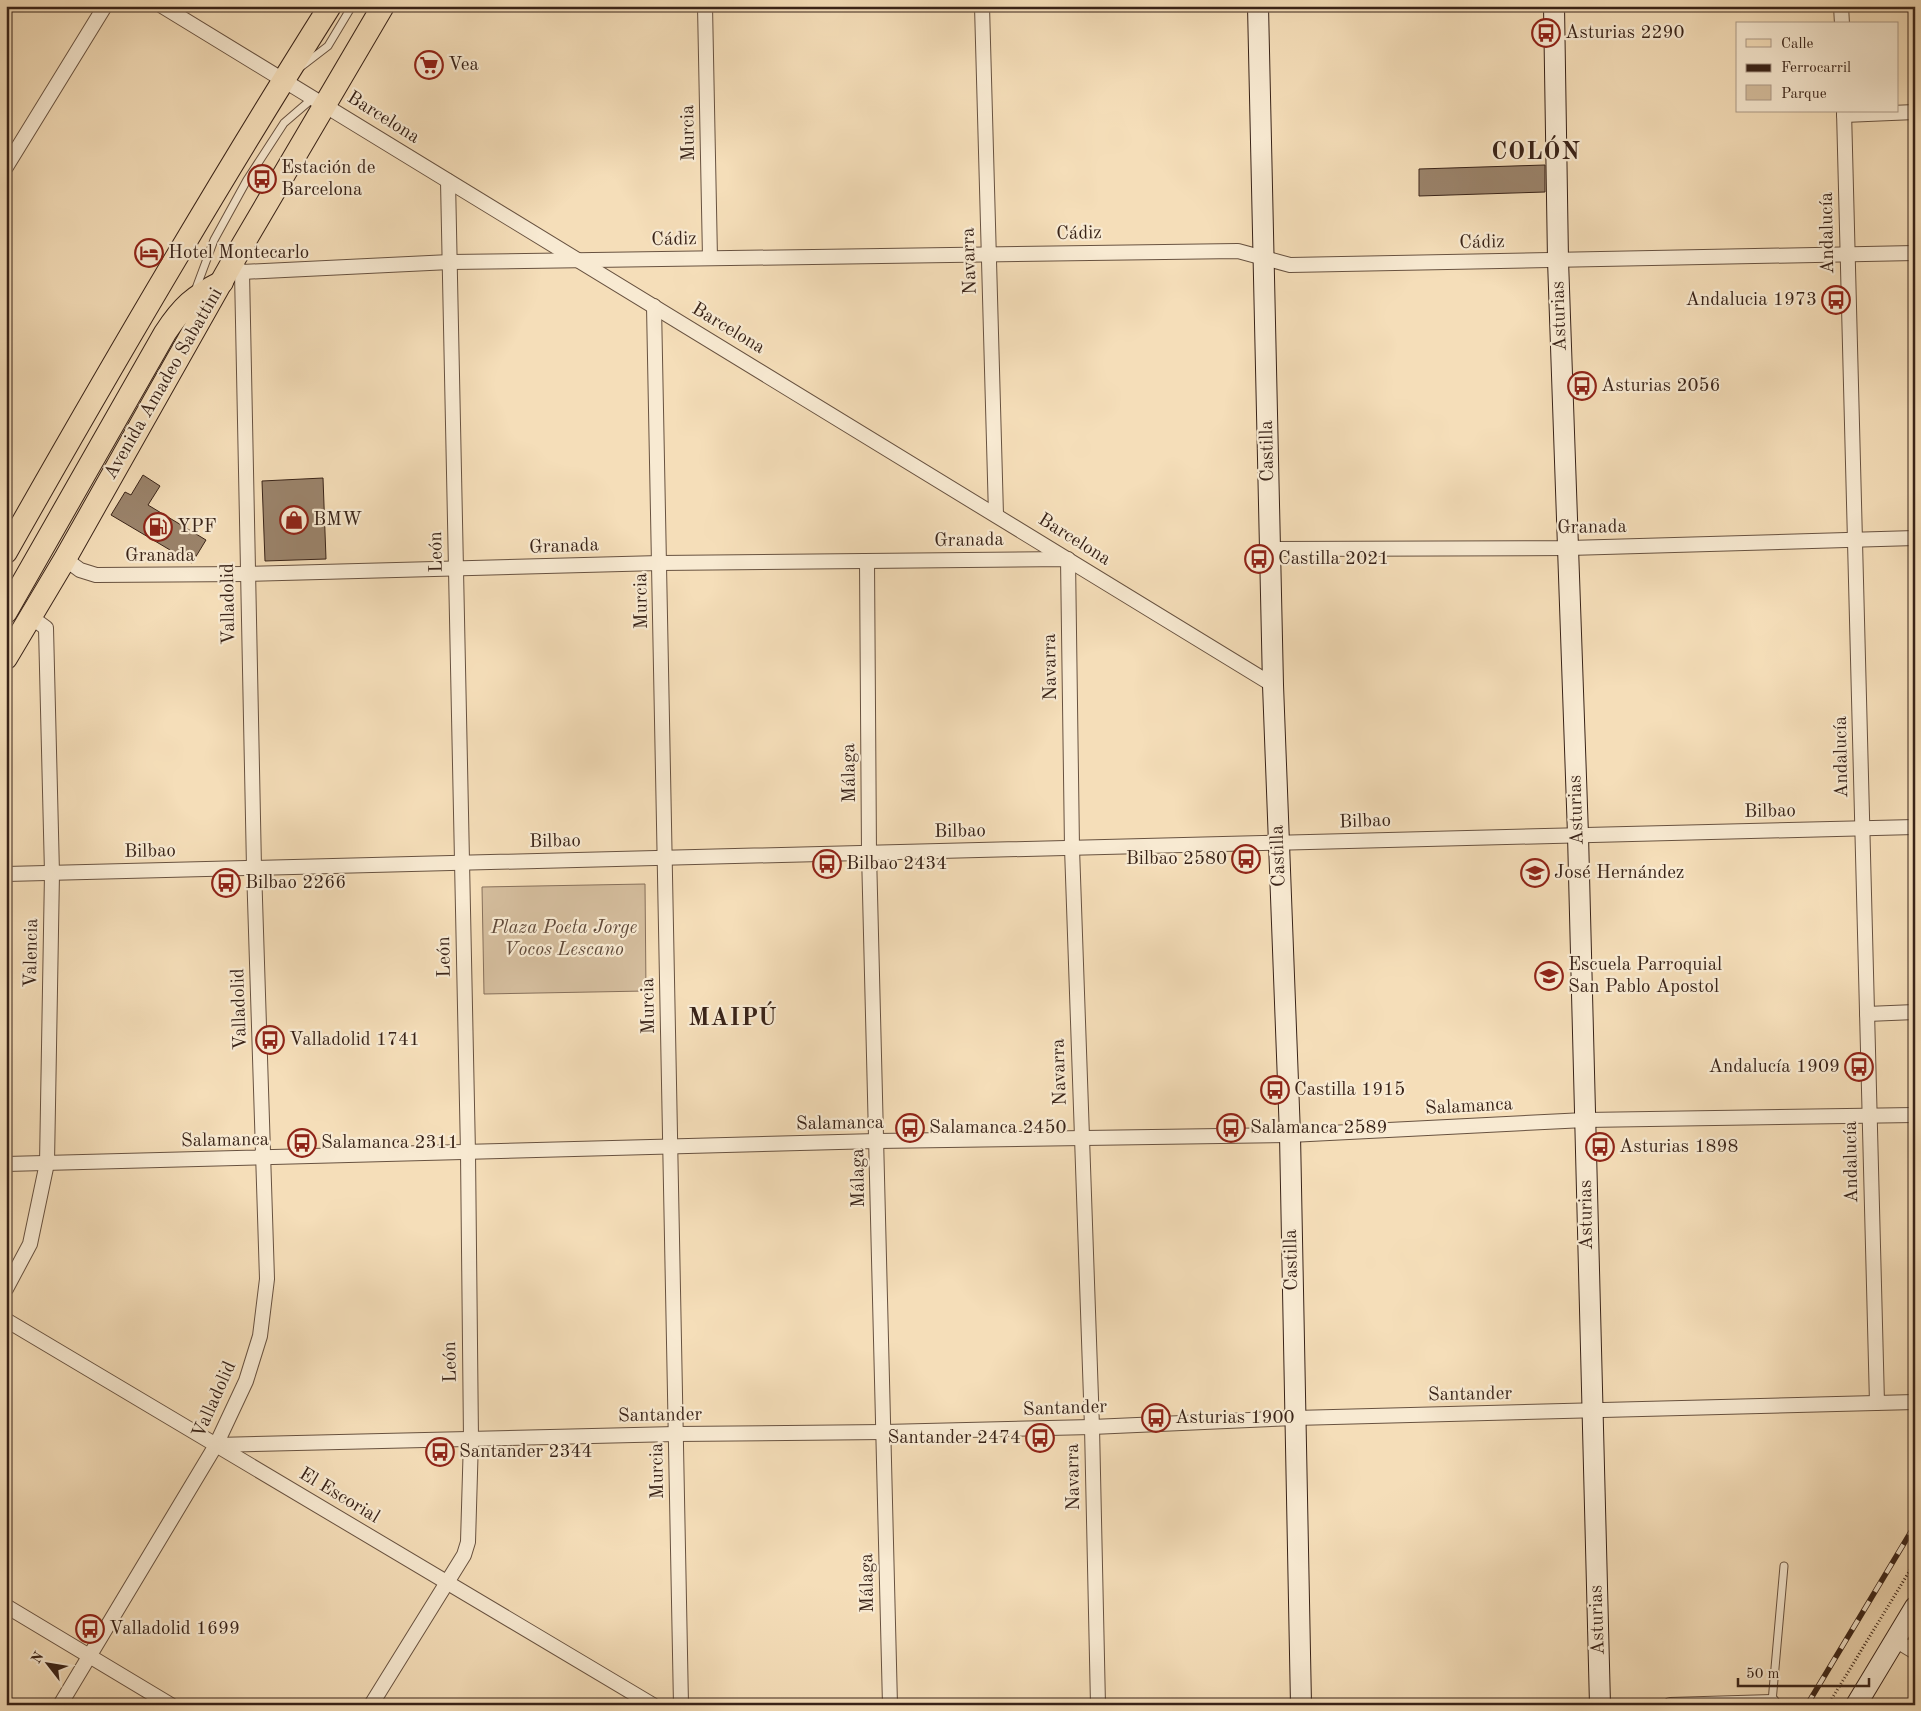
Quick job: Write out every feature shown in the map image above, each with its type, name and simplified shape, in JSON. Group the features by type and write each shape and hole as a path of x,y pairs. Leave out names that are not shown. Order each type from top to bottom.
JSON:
{"main road":[{"path":"6,552 77,426 283,81 330,6"},
{"name":"Avenida Amadeo Sabattini","path":"6,658 65,559 169,375 232,272 322,95 348,69 383,6"},
{"path":"6,612 173,321 232,272"}],"street":[{"path":"6,167 105,6"},
{"name":"Barcelona","path":"162,6 283,81 322,95 448,181 996,514 1273,686"},
{"name":"Murcia","path":"705,6 710,258"},
{"name":"Navarra","path":"982,6 996,514"},
{"name":"Castilla","path":"1258,6 1273,686 1290,1135 1300,1705"},
{"name":"Asturias","path":"1554,6 1558,260 1578,835 1600,1705"},
{"path":"1841,6 1842,22"},
{"path":"1844,113 1915,112"},
{"name":"Andalucía","path":"1844,113 1877,1403"},
{"name":"León","path":"371,1705 464,1555 468,1542 471,1439 468,1153 448,181"},
{"name":"Cádiz","path":"232,272 450,262 1238,251 1290,265 1915,253"},
{"name":"Valladolid","path":"60,1705 216,1446 246,1382 260,1336 267,1279 247,574 232,272"},
{"name":"Murcia","path":"654,306 682,1705"},
{"name":"Granada","path":"1270,549 1569,548 1915,538"},
{"name":"Granada","path":"65,559 80,570 96,575 247,574 660,563 1068,559"},
{"name":"Navarra","path":"1068,559 1072,848 1092,1427 1098,1705"},
{"name":"Málaga","path":"867,561 870,853 890,1705"},
{"name":"Valencia","path":"6,1289 30,1244 47,1163 52,872 46,628 31,617"},
{"name":"Bilbao","path":"6,874 1915,827"},
{"path":"1867,1014 1915,1012"},
{"name":"Salamanca","path":"6,1164 877,1142 1290,1135 1585,1120 1915,1115"},
{"name":"El Escorial","path":"6,1320 653,1705"},
{"name":"Santander","path":"216,1446 676,1434 1092,1427 1295,1418 1915,1402"},
{"path":"6,1606 172,1705"},
{"path":"1856,1705 1915,1607"},
{"path":"1895,1640 1915,1652"},
{"path":"1670,1705 1772,1702"}],"lane":[{"path":"283,81 328,46 352,6"},
{"path":"190,307 198,278 214,240 247,180 284,123 322,95"},
{"path":"169,375 182,333"},
{"path":"1772,1702 1784,1566"}],"path":[{"path":"1828,1705 1915,1562"}],"green space":[{"name":"Plaza Poeta Jorge Vocos Lescano","path":"645,884 646,991 484,994 482,887"}],"building":[{"path":"1545,165 1545,192 1419,196 1419,169"},
{"name":"YPF","path":"143,475 160,486 148,505 206,540 192,563 111,515 125,492 131,495"},
{"name":"BMW","path":"323,478 326,559 265,561 262,481"}],"railway":[{"path":"1807,1705 1915,1525"}],"place":[{"name":"Asturias 2290","path":"1546,33"},
{"name":"Vea","path":"429,65"},
{"name":"Estación de Barcelona","path":"262,179"},
{"name":"Hotel Montecarlo","path":"149,253"},
{"name":"Andalucia 1973","path":"1836,300"},
{"name":"Asturias 2056","path":"1582,386"},
{"name":"BMW","path":"294,520"},
{"name":"YPF","path":"158,527"},
{"name":"Castilla 2021","path":"1259,559"},
{"name":"Bilbao 2580","path":"1246,859"},
{"name":"Bilbao 2434","path":"827,864"},
{"name":"José Hernández","path":"1535,873"},
{"name":"Bilbao 2266","path":"226,883"},
{"name":"Escuela Parroquial San Pablo Apostol","path":"1549,976"},
{"name":"Valladolid 1741","path":"270,1040"},
{"name":"Andalucía 1909","path":"1859,1067"},
{"name":"Castilla 1915","path":"1275,1090"},
{"name":"Salamanca 2450","path":"910,1128"},
{"name":"Salamanca 2589","path":"1231,1128"},
{"name":"Salamanca 2311","path":"302,1143"},
{"name":"Asturias 1898","path":"1600,1147"},
{"name":"Asturias 1900","path":"1156,1418"},
{"name":"Santander 2474","path":"1040,1438"},
{"name":"Santander 2344","path":"440,1452"},
{"name":"Valladolid 1699","path":"90,1629"}],"district":[{"name":"COLÓN","path":"1536,153"},
{"name":"MAIPÚ","path":"733,1019"}]}
